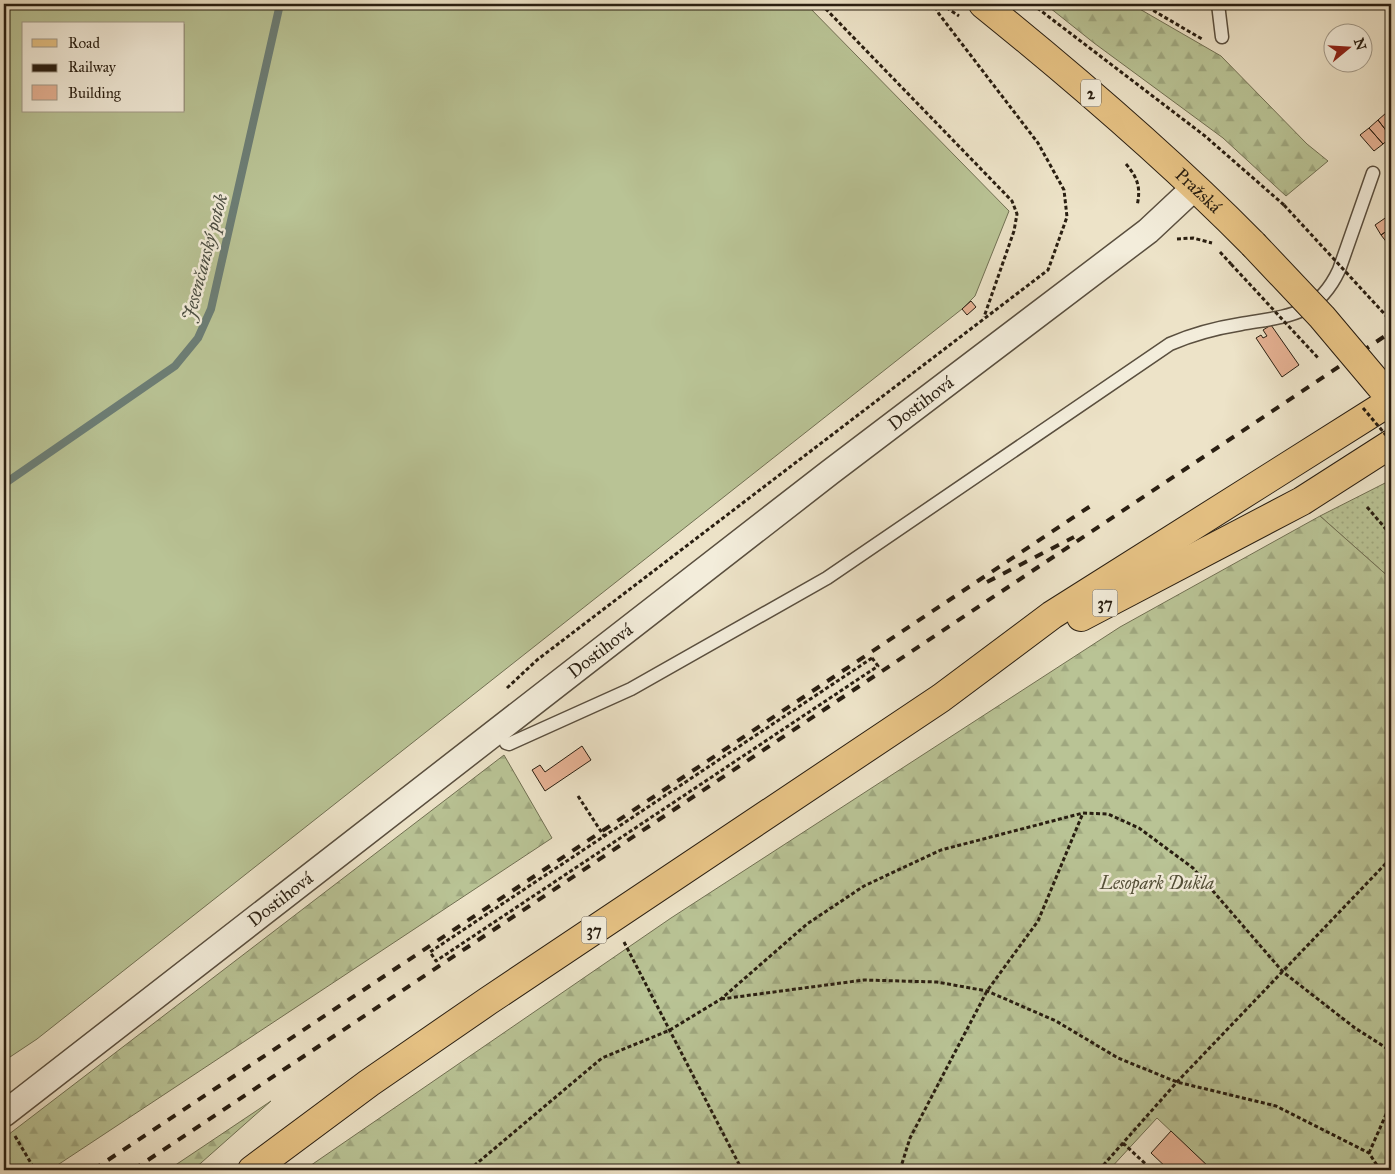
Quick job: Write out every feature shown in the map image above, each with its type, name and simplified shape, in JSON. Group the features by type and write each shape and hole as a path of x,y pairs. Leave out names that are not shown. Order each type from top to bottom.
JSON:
{"main road":[{"name":"Pražská","path":"973,11 1101,102 1195,187 1253,244 1322,317 1391,400"},
{"name":"37","path":"252,1170 369,1084 488,1001 941,698 1052,615 1391,400"},
{"name":"37","path":"941,698 1114,598 1302,501 1391,442"}],"street":[{"name":"Dostihová","path":"8,1123 813,485 1148,231 1195,187"}],"lane":[{"path":"1218,4 1222,37"},
{"path":"506,743 509,744 631,689 827,578 1170,344 1205,332 1290,316 1317,302 1325,294 1340,270 1373,173"}],"path":[{"path":"821,4 1012,201 1017,214 1014,231 983,317"},
{"path":"504,691 537,660 983,317 1048,270 1067,217 1064,190 1038,143 939,14 934,4"},
{"path":"941,4 973,11"},
{"path":"1032,4 1205,136 1284,205 1391,321"},
{"path":"1142,4 1206,41 1222,37"},
{"path":"1124,161 1137,178 1139,186 1137,206 1132,214 1148,231"},
{"path":"1231,264 1325,366"},
{"path":"1358,403 1391,442"},
{"path":"1367,507 1391,535"},
{"path":"872,658 878,666 436,961 430,952 604,836 872,658"},
{"path":"578,796 604,836"},
{"path":"900,1170 910,1138 987,991 1038,921 1083,813"},
{"path":"469,1170 602,1058 670,1030 721,1000 807,924 864,886 941,850 1083,813 1108,814 1139,828 1193,868 1283,972 1355,1028 1391,1051"},
{"path":"1099,1170 1177,1082 1391,858"},
{"path":"622,939 742,1170"},
{"path":"721,1000 864,980 937,982 987,991 1056,1021 1118,1058 1177,1082 1276,1106 1369,1153 1380,1170"},
{"path":"1369,1153 1391,1103"},
{"path":"8,1123 35,1170"},
{"path":"1123,1142 1152,1170"}],"green space":[{"path":"4,4 806,4 1009,211 975,296 962,309 37,1039 4,1061"},
{"path":"1045,4 1131,4 1221,56 1307,144 1328,161 1286,196 1223,138 1094,43"},
{"path":"1391,480 1391,579 1320,516"},
{"name":"Lesopark Dukla","path":"1320,516 1391,579 1391,1170 1212,1170 1157,1118 1109,1170 304,1170 671,918 1120,627"},
{"path":"504,755 552,838 50,1170 4,1170 4,1138"},
{"path":"271,1101 193,1170 168,1170"}],"building":[{"path":"1391,109 1391,120 1386,113"},
{"path":"1386,113 1391,120 1391,137 1378,120"},
{"path":"1378,120 1391,137 1383,144 1369,128"},
{"path":"1369,128 1383,144 1374,151 1360,135"},
{"path":"1391,199 1391,211 1386,202"},
{"path":"1391,214 1391,228 1381,235 1375,225"},
{"path":"1391,228 1391,242 1388,244 1381,235"},
{"path":"971,301 976,307 967,315 962,309"},
{"path":"1271,325 1299,365 1282,377 1256,338 1261,335 1263,338 1267,336 1263,330"},
{"path":"582,746 591,760 545,791 532,770 540,765 545,772"},
{"path":"1171,1131 1212,1170 1169,1170 1151,1153"}],"waterway":[{"name":"Jesenčanský potok","path":"4,484 175,366 198,338 211,309 280,4"}],"railway":[{"path":"133,1170 1391,332"},
{"path":"93,1170 1092,505"},
{"path":"987,582 1074,537"}]}
